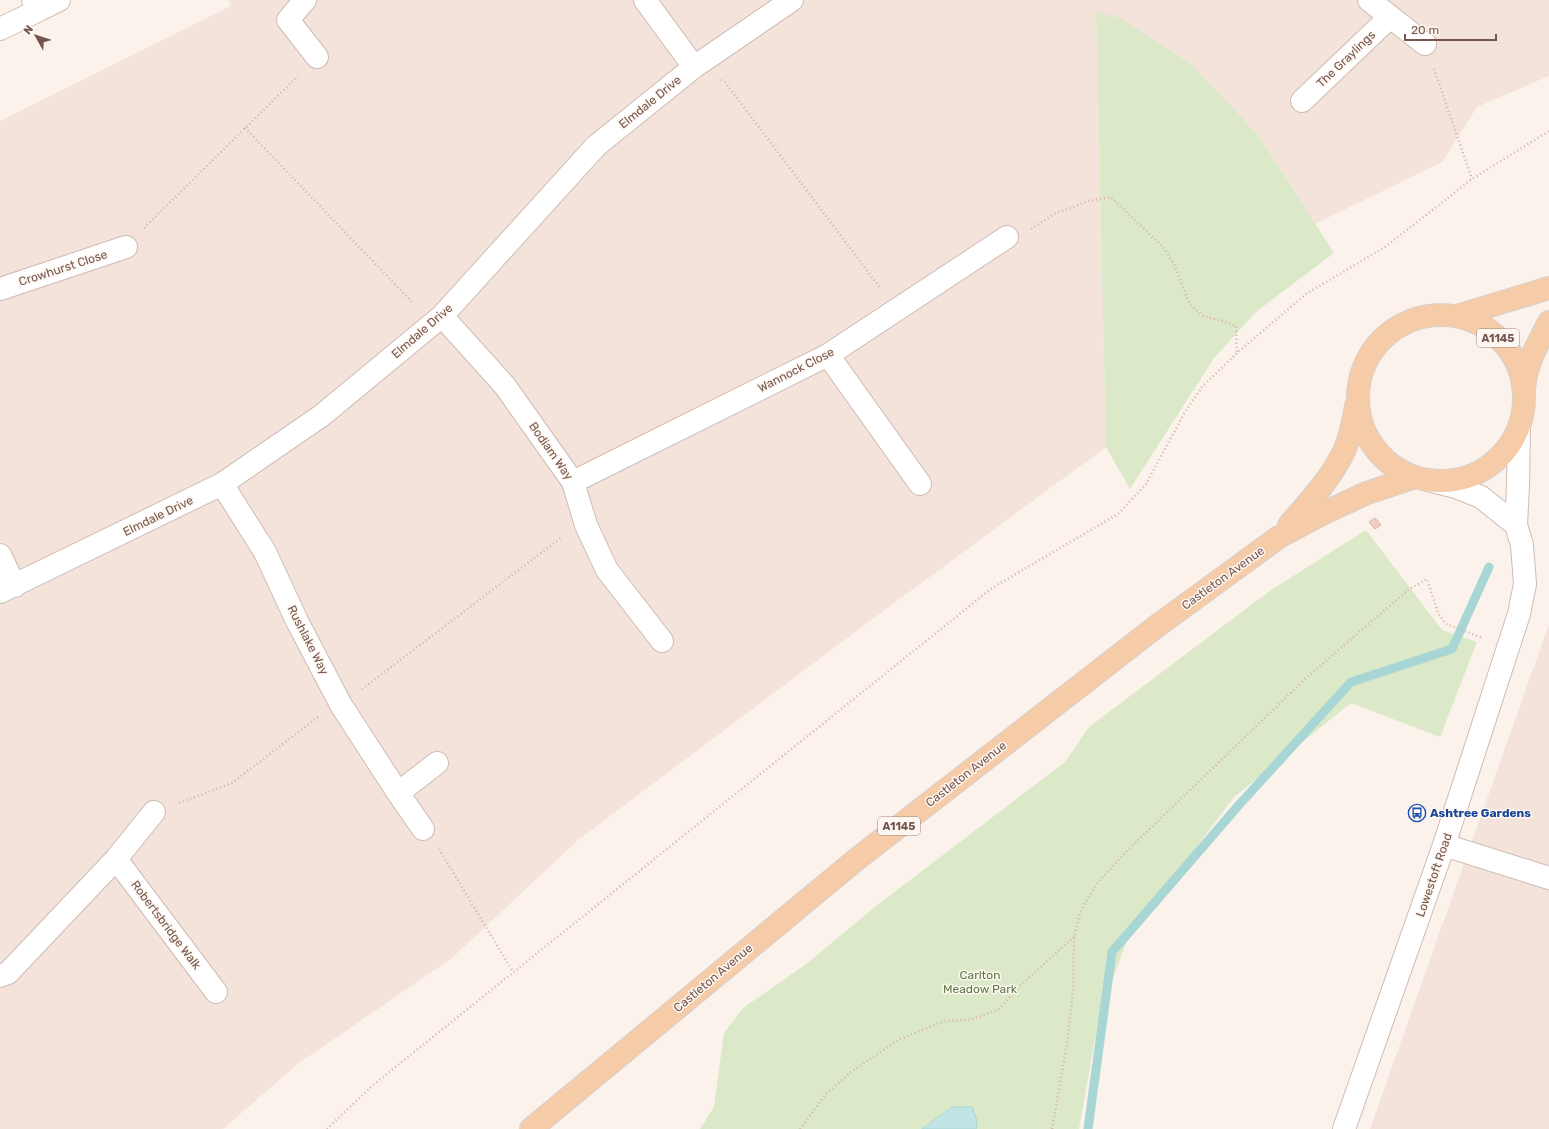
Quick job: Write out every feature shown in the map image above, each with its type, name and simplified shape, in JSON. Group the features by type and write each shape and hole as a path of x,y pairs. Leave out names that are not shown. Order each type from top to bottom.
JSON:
{"main road":[{"name":"Castleton Avenue","path":"1457,316 1549,288"},
{"name":"Castleton Avenue","path":"1279,537 1316,494 1344,451 1352,427 1362,373 1368,357 1378,343 1391,331 1406,322 1422,317 1440,314 1457,316 1474,321 1503,342 1513,356 1520,372 1524,389"},
{"name":"Castleton Avenue","path":"1358,390 1359,409 1363,427 1371,443 1398,469 1421,478 1447,480 1459,478 1483,470 1498,458 1510,444 1518,427 1523,408 1526,373 1532,353 1549,322"},
{"name":"Castleton Avenue","path":"531,1129 856,859 1150,631 1279,537 1366,492 1421,478"}],"street":[{"path":"0,29 36,5 59,0"},
{"path":"305,0 288,20 317,57"},
{"path":"645,0 694,67"},
{"name":"Elmdale Drive","path":"7,589 222,484 321,416 442,316 596,146 694,67 792,0"},
{"path":"1369,0 1425,44"},
{"name":"The Graylings","path":"1302,101 1390,17"},
{"name":"Wannock Close","path":"573,482 828,355 1007,237"},
{"name":"Crowhurst Close","path":"0,289 126,247"},
{"name":"Bodiam Way","path":"442,316 505,386 573,482 586,525 607,570 662,641"},
{"path":"828,355 920,484"},
{"name":"Lowestoft Road","path":"1344,1129 1444,845 1519,614 1525,584 1522,546 1516,525 1518,486 1518,427"},
{"path":"1421,478 1456,487 1480,496 1516,525"},
{"name":"Rushlake Way","path":"222,484 266,552 297,621 341,704 423,829"},
{"path":"0,555 7,589"},
{"path":"398,793 437,763"},
{"path":"0,976 8,973 116,859 154,812"},
{"path":"1444,845 1549,878"},
{"name":"Robertsbridge Walk","path":"116,859 216,992"}],"path":[{"path":"1425,44 1472,179"},
{"path":"126,247 317,57"},
{"path":"694,67 725,82 896,310"},
{"path":"245,128 422,312 442,316"},
{"path":"327,1129 373,1085 992,588 1118,514 1146,484 1185,412 1202,387 1237,353 1306,294 1385,247 1472,179 1549,131"},
{"path":"1007,237 1024,234 1054,214 1089,201 1111,197 1165,249 1175,266 1190,305 1203,316 1222,320 1236,326 1237,353"},
{"path":"154,812 232,783 312,721 341,704 558,540 586,525"},
{"path":"1052,1129 1067,1043 1073,991 1074,937 1081,910 1096,883 1305,679 1408,590 1428,579 1438,613 1446,624 1487,639"},
{"path":"423,829 438,847 513,972"},
{"path":"800,1129 825,1095 851,1072 898,1040 944,1021 970,1020 998,1010 1021,985 1074,937"}],"shaded area":[{"path":"228,0 1549,0 1549,76 1477,107 1442,162 1315,224 1259,136 1096,12 1106,447 882,612 577,841 452,958 299,1063 223,1129 0,1129 0,121 231,6"},
{"path":"1549,624 1549,1129 1370,1129"}],"green space":[{"path":"1096,12 1120,18 1191,64 1259,136 1334,253 1257,311 1214,358 1130,489 1106,447"},
{"name":"Carlton Meadow Park","path":"1366,530 1442,630 1477,642 1440,737 1351,703 1234,797 1127,940 1099,1017 1079,1129 976,1129 977,1121 952,1107 922,1129 700,1129 714,1107 724,1033 743,1008 805,965 876,906 1065,762 1089,727 1271,590"}],"water":[{"path":"952,1107 972,1107 977,1121 976,1129 922,1129"}],"building":[{"path":"1375,518 1381,525 1375,529 1369,522"}],"waterway":[{"path":"1088,1129 1112,952 1238,806 1351,682 1452,649 1489,567"}],"place":[{"name":"Ashtree Gardens","path":"1417,813"}]}
